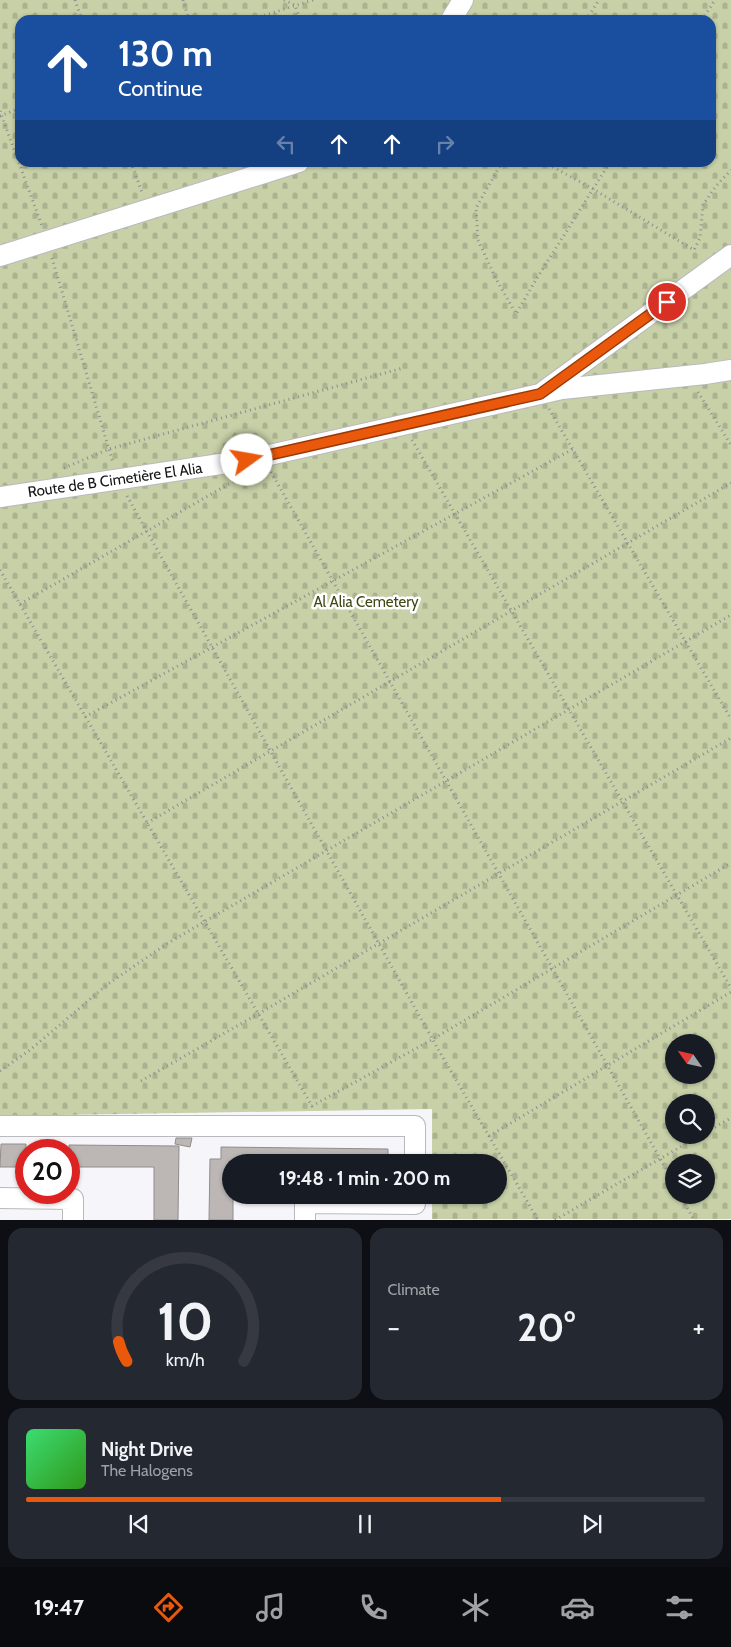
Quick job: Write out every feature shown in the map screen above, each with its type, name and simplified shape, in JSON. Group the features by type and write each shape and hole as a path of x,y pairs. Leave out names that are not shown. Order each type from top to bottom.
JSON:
{"street":[{"path":"454,15 464,0"},
{"path":"0,256 283,167"},
{"path":"540,394 731,255"},
{"name":"Route de B Cimetière El Alia","path":"0,497 262,457 562,389 731,370"},
{"path":"0,1126 415,1126 415,1154"},
{"path":"0,1198 73,1200 72,1220"},
{"path":"305,1220 305,1202 415,1206"}],"path":[{"path":"75,0 80,15"},
{"path":"183,0 188,15"},
{"path":"284,0 296,5"},
{"path":"265,15 313,0"},
{"path":"589,15 599,0"},
{"path":"705,15 715,0"},
{"path":"296,5 299,15"},
{"path":"15,110 0,114 15,154"},
{"path":"20,167 48,241 118,479 379,944 538,1220"},
{"path":"133,167 148,210"},
{"path":"499,167 476,208 478,240 496,279 516,314 607,167"},
{"path":"553,167 694,250 700,238 703,205 716,186 731,170"},
{"path":"64,468 109,449 403,368"},
{"path":"687,376 731,444"},
{"path":"540,394 731,720"},
{"path":"404,424 731,988"},
{"path":"85,717 573,449"},
{"path":"262,457 665,1168"},
{"path":"20,604 240,477"},
{"path":"147,823 731,483"},
{"path":"0,570 312,1106 433,1039 731,863"},
{"path":"0,1072 30,1050 108,984 168,943 731,615"},
{"path":"141,1081 731,738"},
{"path":"489,1136 731,992"},
{"path":"715,1127 731,1118"},
{"path":"555,1220 686,1144"},
{"path":"685,1204 694,1220"}],"green space":[{"name":"Al Alia Cemetery","path":"0,0 731,0 731,1219 432,1219 432,1204 507,1204 507,1154 432,1154 432,1109 0,1116"}],"building":[{"path":"176,1138 192,1138 190,1147 175,1144"},
{"path":"1,1144 15,1144 15,1167 0,1167"},
{"path":"80,1145 179,1146 178,1220 154,1220 154,1167 80,1167"},
{"path":"221,1147 388,1149 388,1154 222,1154 222,1204 233,1204 233,1220 209,1220 210,1159 221,1159"}],"route":[{"path":"247,460 540,394 667,302"}]}
